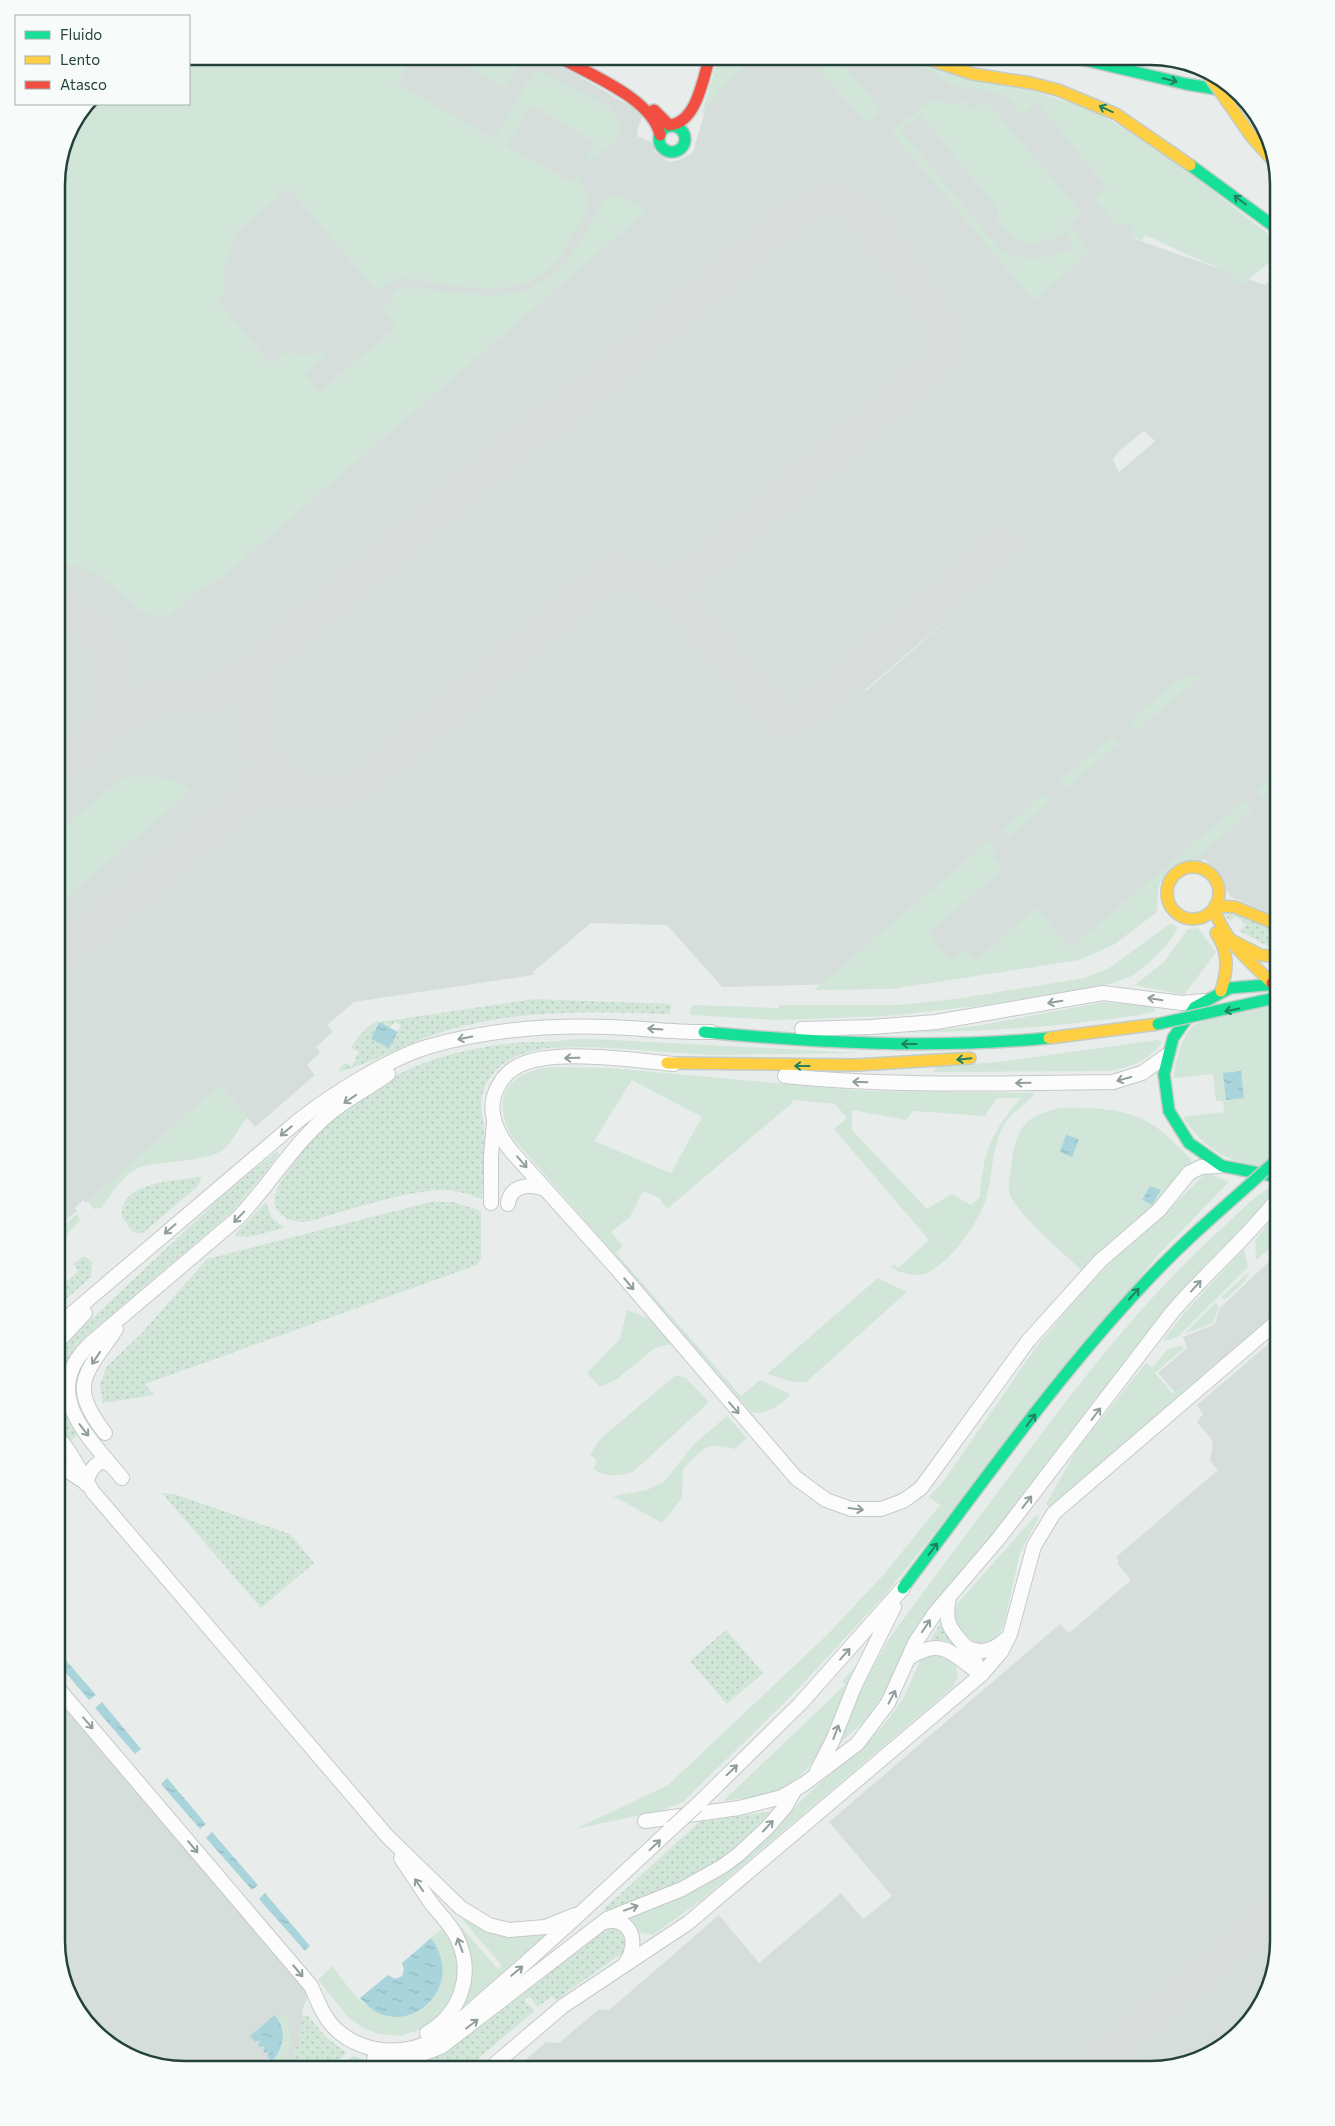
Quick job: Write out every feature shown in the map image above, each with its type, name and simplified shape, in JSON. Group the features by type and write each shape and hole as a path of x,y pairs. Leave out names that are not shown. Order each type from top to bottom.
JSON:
{"main road":[{"path":"572,65 634,101 652,108 666,123 684,133 685,142 680,149 667,151 661,144 655,120 634,101"},
{"path":"660,135 664,128 682,123 688,117 707,65"},
{"path":"946,65 973,74 1031,83 1058,90 1116,114 1208,177 1270,223"},
{"path":"1109,65 1186,84 1223,90"},
{"path":"1215,85 1251,136 1265,152"},
{"path":"1221,991 1228,964 1224,948 1209,924 1195,918 1181,916 1170,906 1167,891 1172,878 1182,869 1196,867 1208,872 1223,895 1235,907"},
{"path":"1218,886 1219,894 1215,907 1217,920 1252,965 1270,977"},
{"path":"1195,918 1207,914 1215,907 1235,907 1270,921"},
{"path":"1233,942 1260,955 1270,957"},
{"path":"1270,982 1241,984 1221,991 1203,1001 1181,1020 1166,1056 1164,1093 1174,1122 1191,1146 1219,1166 1256,1175 1270,1174"},
{"path":"704,1032 792,1041 878,1044 1009,1042 1098,1033 1158,1024 1270,1000"},
{"path":"1002,1054 1098,1033"},
{"path":"667,1063 856,1066 985,1057"},
{"path":"903,1588 1072,1368 1130,1298 1200,1227 1270,1166"}],"street":[{"path":"65,1319 322,1102 400,1057 426,1048 462,1039 558,1027 704,1032 863,1027 936,1022 1102,994 1182,1003 1203,1001"},
{"path":"491,1203 491,1156 494,1122 492,1108 499,1085 510,1071 527,1062 552,1058 596,1058 667,1063 836,1081 929,1084 1113,1082 1142,1073 1166,1056"},
{"path":"122,1478 76,1420 70,1403 68,1386 72,1368 80,1354 238,1218 258,1196 288,1156 330,1113 387,1074 400,1057"},
{"path":"494,1122 504,1142 796,1478 815,1494 835,1505 851,1509 870,1510 898,1503 920,1488 1028,1341 1100,1261 1158,1210 1189,1173 1201,1167 1219,1166"},
{"path":"508,1204 511,1194 520,1188 531,1185 545,1189"},
{"path":"645,1822 756,1804 794,1791 851,1748 868,1732 888,1703 924,1629 949,1596 1016,1517 1173,1312 1270,1208"},
{"path":"65,1334 134,1261"},
{"path":"105,1433 88,1409 84,1396 84,1382 90,1367 123,1318"},
{"path":"498,2061 562,2006 665,1940 695,1917 981,1675 1001,1652 1010,1634 1034,1546 1054,1513 1270,1328"},
{"path":"65,1446 86,1484 387,1836 465,1912 489,1926 509,1930 545,1927 581,1913"},
{"path":"86,1484 89,1471 98,1464 106,1462 112,1466"},
{"path":"65,1469 86,1484"},
{"path":"814,1776 833,1740 855,1685 903,1588"},
{"path":"329,2020 341,2033 351,2040 376,2050 403,2050 426,2044 447,2031 550,1943 697,1805 800,1704 903,1588"},
{"path":"949,1596 947,1613 949,1626 962,1652 981,1675"},
{"path":"909,1658 919,1651 933,1647 962,1652 992,1649 1010,1634"},
{"path":"962,1652 962,1692"},
{"path":"65,1697 311,1986 340,2040 352,2051 380,2060 398,2061 418,2057 441,2046 599,1924 624,1910 682,1889 723,1866 768,1827 785,1807 794,1791"},
{"path":"341,2033 354,2039 377,2042 404,2042 417,2038 429,2032 445,2019 456,2004 463,1987 464,1958 458,1940 387,1836"},
{"path":"599,1924 615,1920 623,1923 646,1941 665,1940"},
{"path":"625,1964 633,1946 630,1930"}],"shaded area":[{"path":"190,65 560,65 644,114 638,127 637,136 653,143 655,152 669,162 680,160 693,152 718,65 925,65 1037,96 1198,180 1132,238 1265,285 1270,281 1270,913 1231,897 1205,859 1149,889 1098,937 1032,964 887,983 722,987 667,925 591,923 533,972 533,975 354,1002 327,1025 333,1032 316,1047 320,1053 307,1065 315,1075 255,1127 220,1086 86,1203 83,1200 75,1208 77,1211 65,1221 65,178 74,139 81,125 96,105 190,105","holes":["1144,431 1155,441 1119,472 1113,460 1120,450","969,601 866,691 865,690"]},
{"path":"1270,1261 1270,1321 1180,1398 1158,1373 1187,1348 1183,1337 1215,1324 1219,1309"},
{"path":"1270,1343 1270,1940 1266,1972 1261,1987 1254,2001 1235,2026 1203,2049 1173,2059 1157,2061 524,2061 546,2042 559,2043 599,2009 609,2010 719,1915 759,1963 841,1893 863,1919 892,1896 829,1822 1060,1624 1069,1633 1131,1580 1117,1563 1119,1561 1116,1557 1218,1470 1210,1461 1213,1441 1197,1422 1203,1414 1197,1405"},
{"path":"65,1687 315,1979 303,2008 298,2061 178,2061 162,2059 132,2049 106,2031 85,2007 71,1979 65,1948"}],"green space":[{"path":"190,65 408,65 397,84 494,139 533,73 540,71 611,109 619,120 621,131 616,142 582,164 595,142 531,104 507,146 572,183 578,173 589,201 588,208 561,255 546,271 529,282 509,287 466,287 403,278 391,282 377,291 288,188 235,234 224,272 225,294 218,301 271,364 284,353 310,354 323,351 326,355 304,374 319,392 397,327 382,309 396,297 392,293 396,290 413,288 494,295 527,289 542,282 565,263 578,245 606,197 622,196 638,205 645,212 226,574 198,591 170,615 159,618 144,613 103,578 82,568 65,563 65,178 74,139 81,125 96,105 190,105"},
{"path":"465,65 517,65 505,88"},
{"path":"716,65 745,65 718,92 701,116"},
{"path":"827,65 839,65 850,73 879,107 879,114 867,123 819,71"},
{"path":"915,65 927,65 963,78 1022,87 1094,111 1156,147 1270,235 1270,262 1243,284 1241,281 1238,283 1228,273 1145,235 1142,241 1132,237 1133,225 1117,224 1094,199 1107,188 1037,102 1022,115 1006,97 979,89 951,86 933,71"},
{"path":"931,100 951,104 963,101 971,108 977,108 982,102 987,102 1082,213 1069,225 1089,252 1037,298 1032,298 891,132","holes":["921,115 998,209 997,220 1005,230 1020,241 1036,243 1067,233 1073,248 1054,255 1035,258 1017,256 998,248 900,130"]},
{"path":"1192,675 1201,677 1136,730 1129,722 1174,683"},
{"path":"1112,737 1118,744 1065,789 1059,781"},
{"path":"149,775 177,781 192,790 65,898 65,826 119,781 130,776"},
{"path":"1270,779 1270,794 1264,800 1256,791"},
{"path":"1044,794 1050,801 1009,837 1002,830"},
{"path":"1244,801 1252,810 1196,858 1182,860 1166,871 1158,889 1157,912 1115,944 1079,960 892,989 814,990 989,841 997,850 991,856 1003,869 928,933 950,960 964,949 976,960 1036,908 1070,948"},
{"path":"1226,911 1270,928 1270,947 1239,931 1246,925 1236,916 1230,921 1224,914"},
{"path":"1171,923 1178,928 1166,946 1149,963 1132,976 1110,984 986,1005 888,1016 777,1020 691,1015 689,1012 693,1005 779,1008 779,1005 901,1005 962,998 1084,978 1109,968"},
{"path":"1198,928 1216,952 1184,995 1135,985 1164,962 1188,929"},
{"path":"1270,997 1270,1166 1250,1164 1224,1156 1201,1140 1183,1117 1224,1112 1223,1101 1216,1101 1213,1074 1174,1078 1179,1050 1193,1025"},
{"path":"534,999 671,1004 670,1014 558,1013 503,1018 475,1023 420,1040 366,1063 338,1072 344,1063 352,1066 359,1052 351,1048 363,1032 379,1020 371,1039 389,1048 401,1025 394,1022 390,1028 380,1022"},
{"path":"1104,1002 1155,1007 1155,1012 1093,1021 1030,1027 905,1033 976,1026"},
{"path":"575,1039 860,1053 712,1055 594,1047 549,1048 548,1042"},
{"path":"1158,1040 1162,1042 1152,1054 1132,1065 1109,1071 934,1072 936,1067 997,1062"},
{"path":"525,1042 548,1042 549,1048 525,1053 504,1063 489,1079 484,1090 481,1103 485,1144 482,1199 466,1193 433,1190 377,1202 305,1222 290,1220 278,1211 275,1206 275,1195 282,1180 300,1155 324,1128 366,1094 397,1075 443,1056 492,1046"},
{"path":"551,1067 610,1068 865,1091 1035,1093 1009,1118 998,1137 986,1199 977,1220 954,1251 936,1268 927,1273 918,1275 908,1274 890,1267 894,1264 898,1268 929,1240 834,1129 847,1118 835,1104 792,1100 791,1104 667,1209 659,1198 643,1191 630,1217 611,1232 623,1246 616,1253 741,1396 760,1380 790,1394 783,1402 773,1408 756,1413 751,1412 512,1137 506,1123 503,1099 507,1089 514,1081 524,1074","holes":["632,1080 702,1117 671,1173 594,1141","997,1098 1021,1098 1002,1121 990,1143 983,1167 980,1197 971,1205 952,1194 927,1209 852,1130 852,1110 906,1120 913,1111 985,1116"]},
{"path":"220,1086 247,1118 225,1148 209,1156 141,1167 123,1180 102,1208 94,1209 88,1201"},
{"path":"1061,1108 1096,1108 1120,1112 1143,1119 1168,1137 1191,1159 1191,1163 1149,1210 1081,1270 1022,1213 1009,1192 1013,1155 1018,1135 1023,1127 1037,1115"},
{"path":"277,1151 279,1154 233,1211 85,1337 69,1361 65,1373 65,1345 67,1342 221,1197"},
{"path":"1207,1172 1229,1182 1158,1255 885,1595 795,1692 683,1802 660,1811 575,1829 668,1785 828,1634 885,1573 940,1505 929,1497 943,1482 1036,1347 1086,1288 1129,1244 1156,1222"},
{"path":"202,1177 197,1187 144,1232 133,1232 122,1217 123,1205 139,1189 166,1181"},
{"path":"1269,1188 1270,1197 1268,1201 983,1548 916,1626 892,1681 879,1703 865,1721 838,1744 867,1677 891,1636 1087,1375 1138,1314 1192,1256 1254,1198"},
{"path":"266,1202 271,1217 284,1228 249,1237 235,1236 235,1234"},
{"path":"430,1202 453,1202 481,1211 481,1259 477,1265 145,1384 154,1395 103,1403 100,1384 107,1366 140,1335 207,1259"},
{"path":"77,1214 80,1221 65,1236 66,1224"},
{"path":"1270,1222 1270,1248 1256,1260 1255,1240"},
{"path":"1244,1249 1248,1267 1178,1337 1165,1341 1164,1339 1185,1312"},
{"path":"84,1256 92,1262 91,1277 65,1300 65,1283 79,1271 73,1264"},
{"path":"1249,1272 1245,1281 1225,1300 1221,1297"},
{"path":"878,1278 907,1292 806,1382 793,1382 767,1374"},
{"path":"1215,1303 1219,1306 1213,1323 1184,1334"},
{"path":"627,1310 655,1321 675,1343 655,1348 617,1379 600,1387 587,1373 620,1339"},
{"path":"1179,1346 1185,1347 1155,1373 1173,1394 1187,1383 1189,1385 1219,1359 1220,1361 1049,1507 1046,1504 1078,1448 1146,1363 1152,1368 1168,1349"},
{"path":"676,1375 686,1378 709,1402 633,1472 612,1475 603,1474 593,1469 597,1461 590,1454 601,1438"},
{"path":"65,1405 71,1421 79,1434 70,1442 65,1433"},
{"path":"727,1416 747,1438 735,1449 717,1446 705,1448 683,1469 682,1498 662,1523 613,1496 647,1490 665,1481 693,1445"},
{"path":"162,1493 174,1494 290,1534 314,1563 261,1608"},
{"path":"1036,1515 1039,1517 1020,1553 1004,1625 995,1640 981,1646 964,1635 956,1624 954,1612 956,1605"},
{"path":"940,1623 942,1623 957,1647 942,1641 930,1641"},
{"path":"726,1630 763,1673 727,1704 690,1661"},
{"path":"941,1653 956,1666 958,1676 953,1687 703,1899 653,1935 641,1933 626,1918 700,1887 752,1851 806,1796 883,1726 903,1699 921,1659 927,1655"},
{"path":"857,1665 859,1666 837,1720 818,1755 806,1770 792,1782 775,1791 723,1801 846,1684 841,1682"},
{"path":"774,1811 761,1829 705,1873 608,1914 604,1909 699,1822"},
{"path":"464,1917 546,1931 548,1933 466,2004 464,2003 470,1981 471,1960 466,1940 455,1920 498,1969 502,1966 462,1919"},
{"path":"445,1926 462,1965 452,2005 425,2028 400,2036 379,2034 365,2029 349,2018 318,1980 332,1966 367,2006 392,2015 400,2016 414,2013 425,2007 439,1987 441,1962 431,1938"},
{"path":"616,1927 621,1930 627,1938 625,1951 556,2000 552,1996 538,2007 529,1996 524,2000 534,2011 476,2061 426,2061 455,2045 495,2016 602,1930"},
{"path":"275,2015 285,2016 290,2029 290,2042 281,2061 273,2061 279,2051 282,2039 279,2021"},
{"path":"302,2016 308,2016 327,2038 347,2053 338,2061 291,2061 296,2046 299,2046"},
{"path":"353,2056 367,2061 347,2061"}],"water":[{"path":"379,1022 398,1032 389,1048 371,1039"},
{"path":"1241,1071 1244,1098 1226,1100 1223,1073"},
{"path":"1066,1135 1079,1139 1072,1157 1060,1152"},
{"path":"1150,1186 1161,1190 1152,1205 1142,1200"},
{"path":"65,1659 96,1695 89,1700 65,1672"},
{"path":"102,1702 141,1749 135,1754 95,1708"},
{"path":"167,1778 206,1824 200,1829 161,1784"},
{"path":"212,1832 258,1885 252,1890 206,1838"},
{"path":"265,1893 310,1946 305,1951 259,1899"},
{"path":"431,1938 441,1958 442,1977 436,1993 425,2006 410,2015 393,2017 376,2012 360,1998 388,1975 395,1979 402,1976 404,1970 402,1963"},
{"path":"275,2015 281,2027 282,2038 279,2050 273,2061 267,2056 270,2051 265,2053 263,2051 265,2046 260,2047 258,2045 260,2040 255,2042 250,2036"}],"taxiway":[{"path":"65,764 140,704 166,695 216,693 233,686 536,428 558,417 801,209 810,204 827,200 844,203 852,207 868,219 943,328 945,348 941,360 692,574 672,583 653,582"},
{"path":"250,796 277,789 328,796 342,794 357,787 607,575 617,571 636,573 673,595 777,715 790,720 796,719 802,716 1002,545"},
{"path":"65,611 76,616 91,629 103,643 111,659 115,677 114,696 108,715 98,734"},
{"path":"263,660 253,683 251,695 255,729 263,753"},
{"path":"65,952 250,796 262,776 264,765 263,753 276,776 298,793"},
{"path":"1098,2061 1270,1917"}],"traffic: fast":[{"path":"1106,65 1186,84 1223,90"},
{"path":"672,126 681,130 685,139 681,148 672,152 663,148 659,139 663,130 672,126"},
{"path":"1190,165 1270,223"},
{"path":"1269,1175 1222,1166 1189,1143 1169,1111 1164,1074 1173,1038 1195,1007 1230,988 1270,985"},
{"path":"1158,1024 1270,999"},
{"path":"704,1032 833,1042 920,1044 1049,1038"},
{"path":"1242,1191 1270,1166"},
{"path":"903,1588 1019,1433 1079,1358 1167,1260 1242,1191"}],"traffic: slow":[{"path":"946,65 973,74 1031,83 1058,90 1116,114 1190,165"},
{"path":"1215,85 1251,136"},
{"path":"1251,136 1265,152"},
{"path":"1193,867 1203,869 1211,875 1217,883 1219,893 1217,903 1211,911 1203,917 1193,919 1183,917 1175,911 1169,903 1167,893 1169,883 1175,875 1183,869 1193,867"},
{"path":"1215,906 1235,907 1270,921"},
{"path":"1214,908 1230,940 1270,981"},
{"path":"1216,933 1223,947 1226,961 1221,991"},
{"path":"1233,941 1260,955 1270,956"},
{"path":"1049,1038 1158,1024"},
{"path":"667,1063 857,1065 970,1058"}],"traffic: jam":[{"path":"574,65 632,98 655,122 660,135"},
{"path":"654,110 669,125 679,122 686,116 697,98 707,65"}]}
